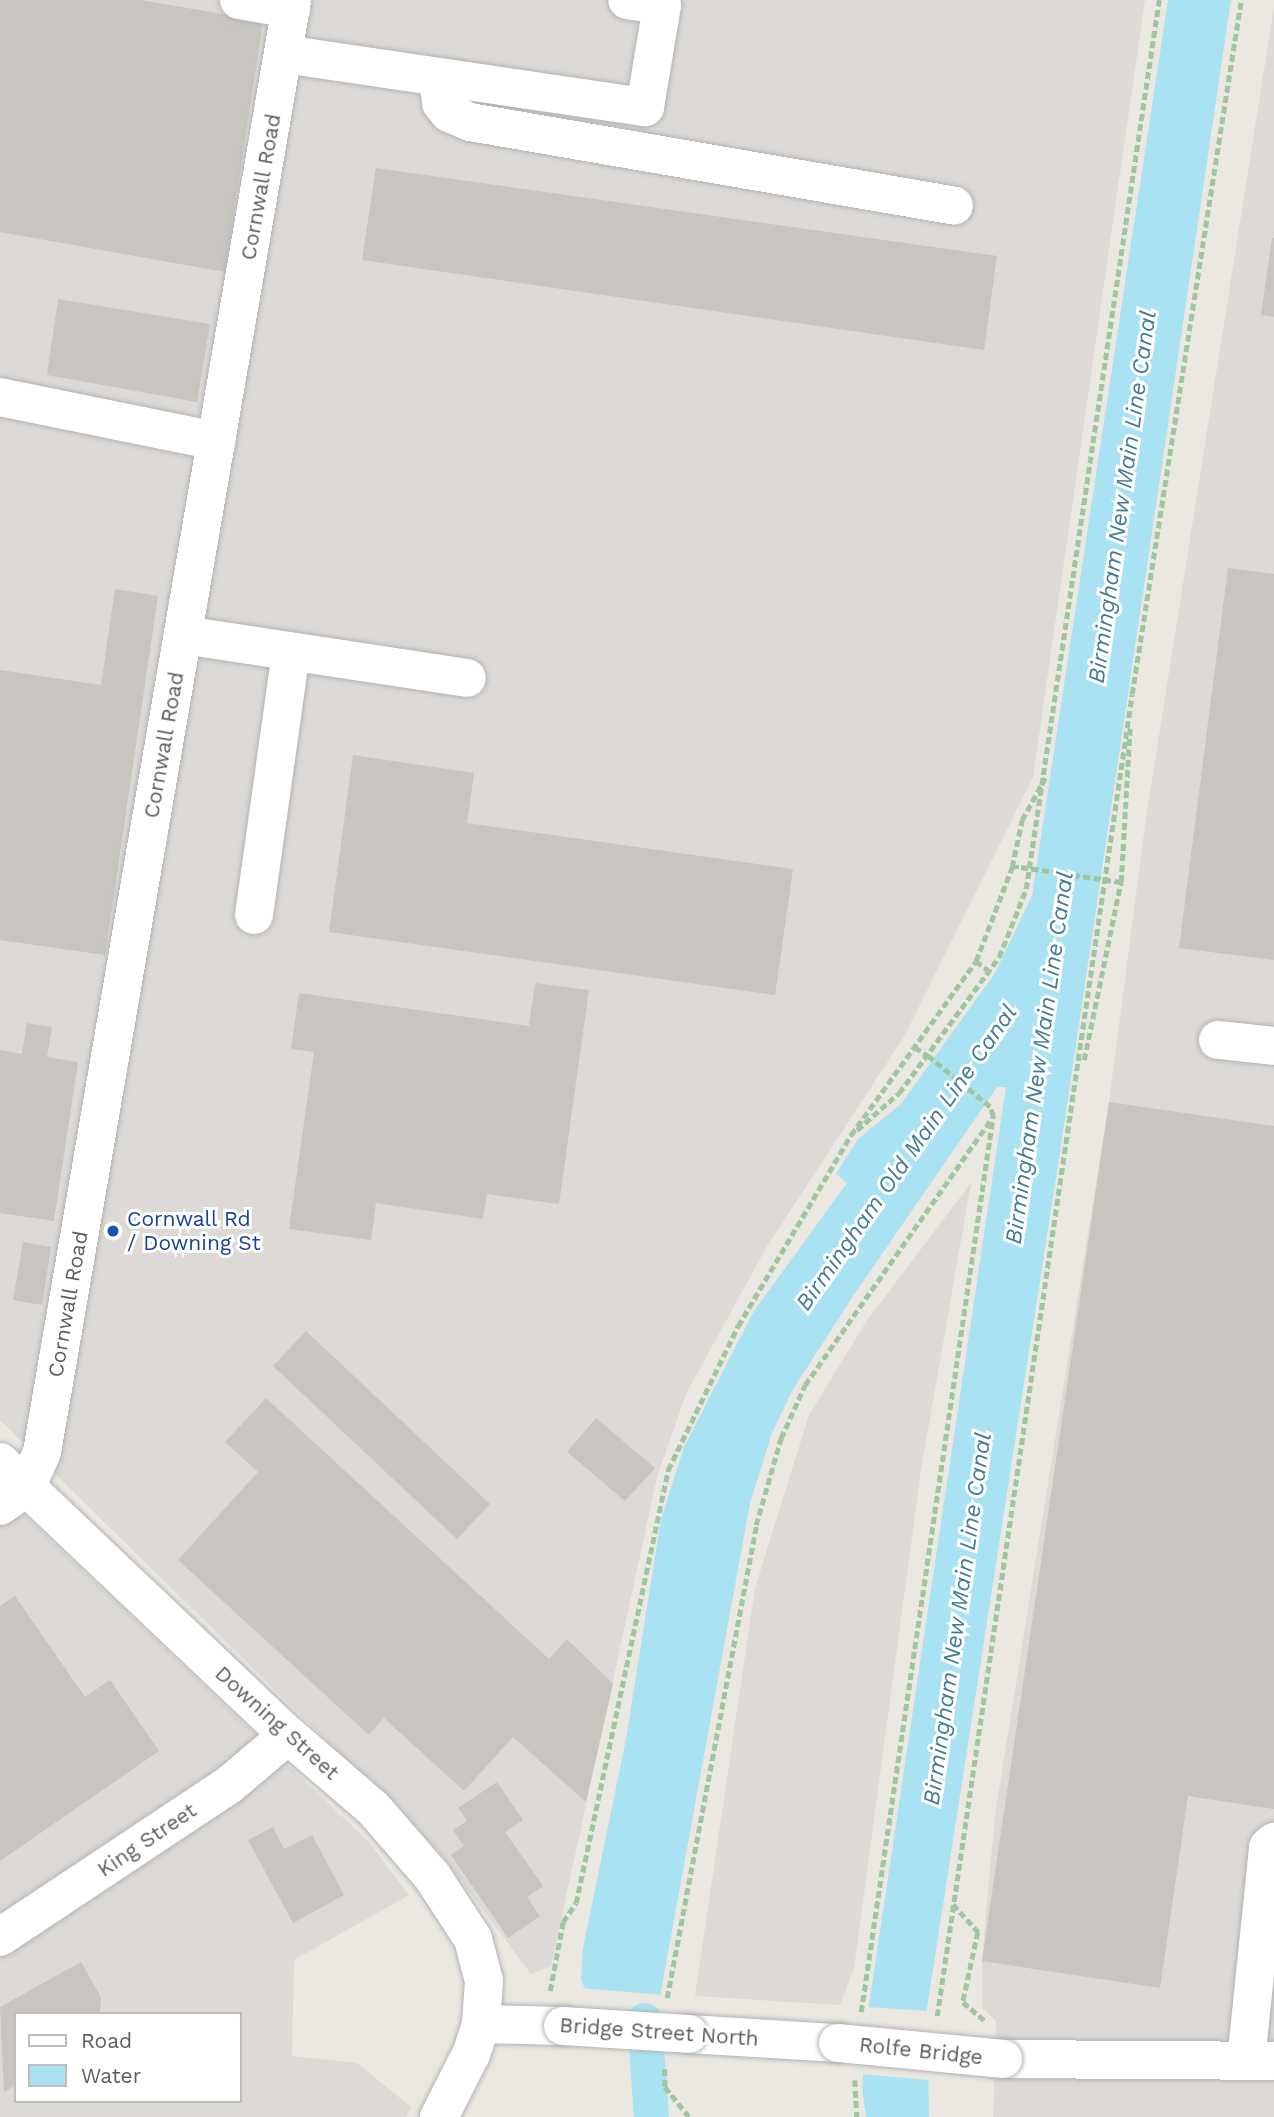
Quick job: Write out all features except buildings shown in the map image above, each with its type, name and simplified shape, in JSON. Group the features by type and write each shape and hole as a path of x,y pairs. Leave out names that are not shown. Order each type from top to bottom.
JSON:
{"street":[{"path":"239,0 291,4"},
{"path":"284,54 645,107 662,5 627,0"},
{"name":"Cornwall Road","path":"9,1485 42,1452 291,4"},
{"path":"438,77 441,103 449,113 470,122 954,206"},
{"path":"0,397 217,441"},
{"path":"183,635 467,678"},
{"path":"254,915 291,652"},
{"path":"1218,1040 1274,1046"},
{"name":"Downing Street","path":"9,1485 373,1808 432,1876 473,1939 484,1980 481,2024"},
{"name":"King Street","path":"0,1937 229,1785 288,1735"},
{"path":"999,2059 1260,2061 1268,1847 1274,1842"},
{"path":"439,2117 481,2024"},
{"name":"Bridge Street North","path":"481,2024 554,2025 851,2046"},
{"name":"Rolfe Bridge","path":"851,2046 999,2059"}],"path":[{"path":"852,1135 899,1093 999,957 1026,889 1045,778 1159,0"},
{"path":"937,2016 1075,1102 1132,694 1241,0"},
{"path":"1075,1102 1121,882 1132,694"},
{"path":"554,2025 563,1922 579,1892 668,1470 738,1326 852,1135 976,961 1012,867 1022,821 1045,778"},
{"path":"1012,867 1121,882"},
{"path":"976,961 988,970"},
{"path":"856,2117 851,2046 993,1116 990,1107 915,1047"},
{"path":"666,2002 756,1525 781,1438 805,1385 993,1116"},
{"path":"953,1904 978,1932 963,2002 979,2012 989,2026 999,2059"},
{"path":"665,2063 665,2087 689,2117"}],"shaded area":[{"path":"0,0 1145,0 1033,777 905,1035 766,1248 686,1394 657,1477 551,1966 531,1974 439,1851 0,1420"},
{"path":"1274,7 1274,2117 993,2117 996,2021 982,2008 982,1961 995,1815 1109,1102 1146,818"},
{"path":"971,1183 921,1470 854,1968 840,2005 695,1996 755,1588 809,1415 866,1322"},
{"path":"0,1492 369,1842 409,1895 294,1960 292,2056 357,2063 411,2107 406,2117 0,2117"}],"water":[{"name":"Birmingham New Main Line Canal","path":"1168,0 1231,0 1060,1152 927,2008 929,2117 866,2117 862,2087 869,2005 1006,1087 997,1087 853,1296 792,1391 772,1433 750,1503 647,2068 614,2006 586,1991 581,1980 583,1948 626,1739 661,1519 684,1447 754,1311 847,1183 836,1174 858,1139 901,1104 995,973 1032,896"}],"pier":[{"path":"581,1988 664,1995 651,2068 643,2068 611,2008"},
{"path":"865,2007 931,2011 930,2080 860,2074"}],"waterway":[{"name":"Birmingham Old Main Line Canal","path":"644,2020 651,2117"}],"place":[{"name":"Cornwall Rd / Downing St","path":"113,1231"}]}
